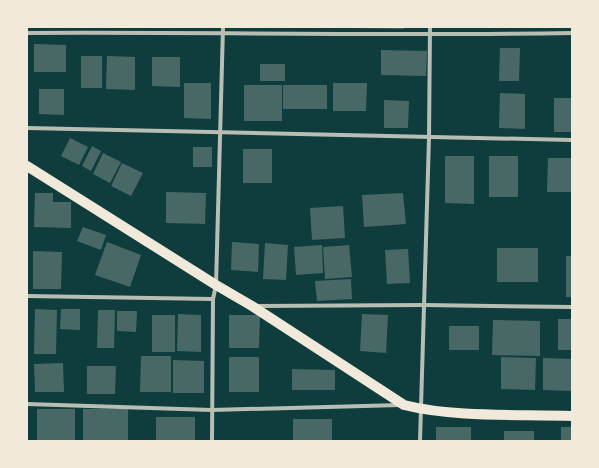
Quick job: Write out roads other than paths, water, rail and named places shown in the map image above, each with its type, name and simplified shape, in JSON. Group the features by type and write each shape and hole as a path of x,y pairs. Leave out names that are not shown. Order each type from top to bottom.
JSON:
{"main road":[{"path":"27,166 252,306 404,405 420,409 479,414 572,416"}],"street":[{"path":"420,441 429,138 430,27"},
{"path":"212,441 213,299 216,285 223,29"},
{"path":"27,32 223,29 430,35 572,33"},
{"path":"27,128 572,140"},
{"path":"27,296 213,299"},
{"path":"252,306 424,305 572,307"},
{"path":"27,404 212,410 404,405"}]}
